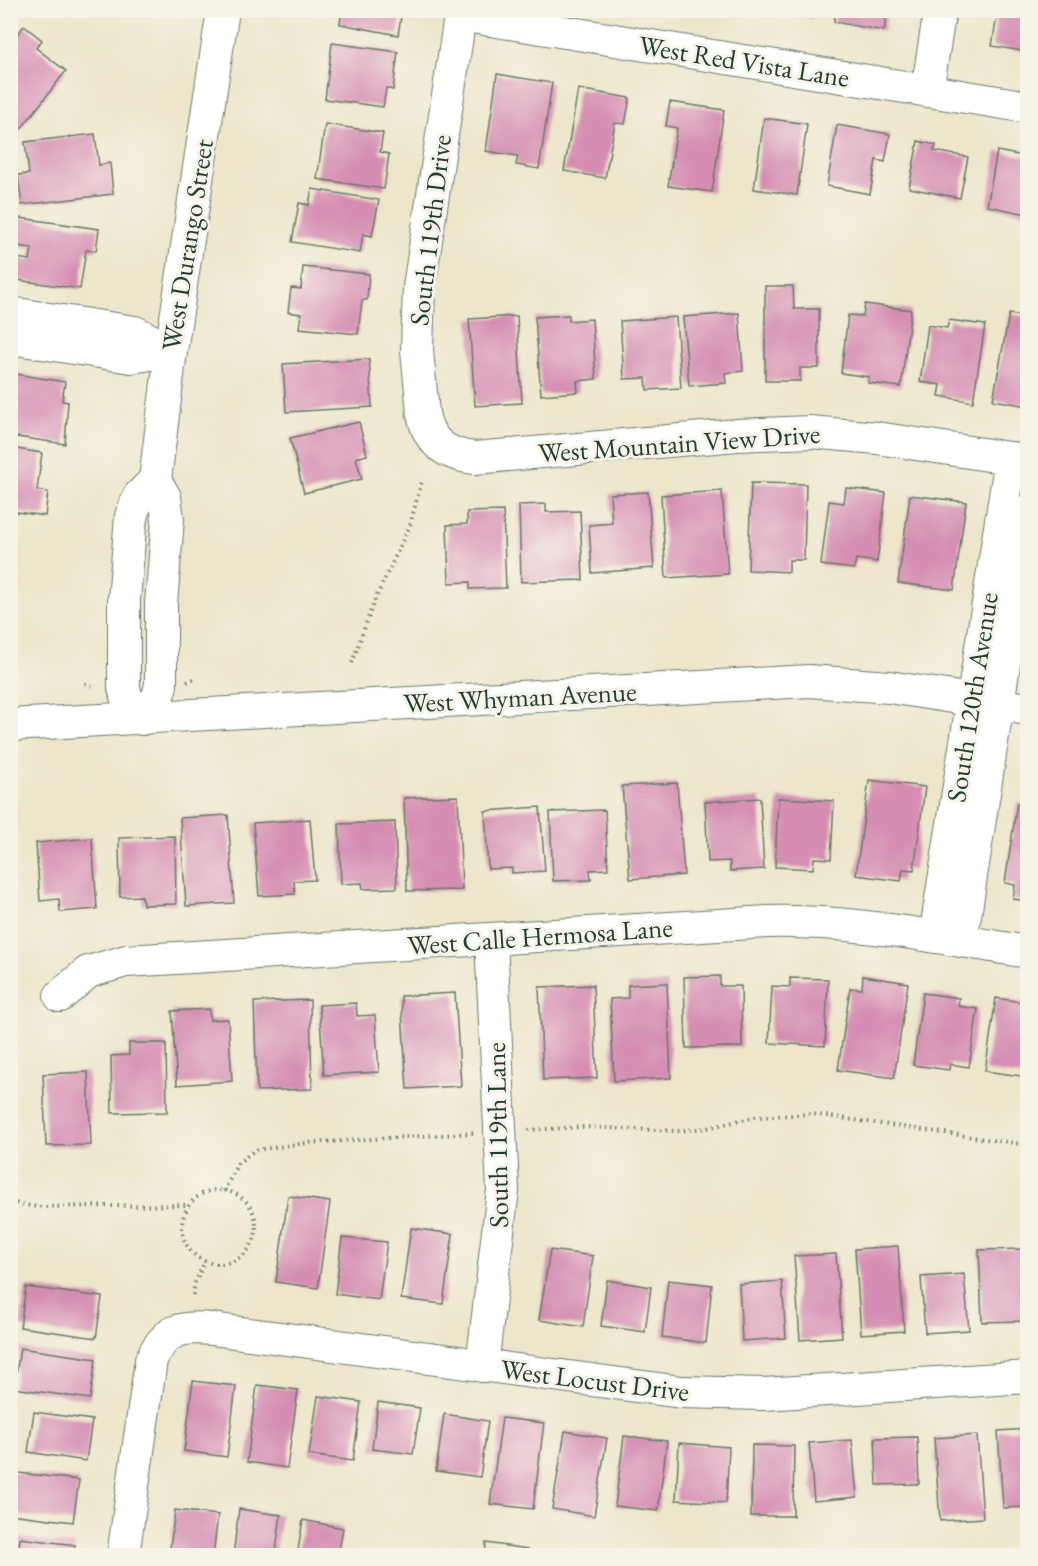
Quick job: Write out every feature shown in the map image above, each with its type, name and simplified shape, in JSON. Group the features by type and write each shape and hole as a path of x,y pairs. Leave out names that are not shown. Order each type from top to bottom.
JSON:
{"street":[{"name":"West Durango Street","path":"142,719 151,709 161,685 162,604 168,519 165,497 155,480 171,351 223,10"},
{"path":"927,91 940,10"},
{"name":"West Red Vista Lane","path":"460,13 1028,107"},
{"name":"South 119th Drive","path":"439,446 425,425 416,319 422,257 460,13"},
{"path":"10,313 135,332 171,351"},
{"path":"10,339 131,357 171,351"},
{"name":"West Mountain View Drive","path":"439,446 450,453 475,458 737,435 810,432 877,438 1019,460"},
{"name":"South 120th Avenue","path":"999,704 1019,460"},
{"name":"South 120th Avenue","path":"948,939 999,704 1028,511"},
{"name":"West Whyman Avenue","path":"10,725 809,681 889,687 999,704"},
{"name":"West Calle Hermosa Lane","path":"60,996 88,972 126,961 796,922 872,927 1028,952"},
{"name":"South 119th Lane","path":"482,1366 501,1217 502,1130 491,940"},
{"name":"West Locust Drive","path":"123,1556 149,1374 157,1347 165,1336 179,1330 212,1329 672,1392 738,1395 1028,1377"}],"path":[{"path":"352,663 373,604 410,525 422,480"},
{"path":"225,1191 243,1157 261,1149 307,1143 502,1130 584,1127 693,1130 755,1117 793,1113 831,1116 1028,1145"},
{"path":"225,1191 242,1198 254,1213 257,1223 254,1242 249,1250 233,1262 224,1264 205,1262 189,1250 182,1222 190,1204 205,1193 225,1191"},
{"path":"10,1202 36,1207 190,1204"},
{"path":"193,1295 195,1283 205,1262"}],"building":[{"path":"342,10 402,10 398,35 340,24"},
{"path":"776,10 813,10 811,18"},
{"path":"835,10 888,10 884,31 834,22"},
{"path":"998,10 1028,10 1028,52 992,46"},
{"path":"24,26 42,40 36,48 66,71 17,134 10,129 10,43"},
{"path":"332,43 398,52 393,90 386,88 383,107 325,99"},
{"path":"497,74 552,83 539,169 516,165 518,156 486,151"},
{"path":"578,89 630,98 625,124 615,123 605,178 564,171"},
{"path":"670,102 724,110 712,192 668,186 677,128 666,126"},
{"path":"764,118 807,124 797,195 754,189"},
{"path":"325,124 383,133 380,152 389,154 384,189 317,179"},
{"path":"837,125 890,134 885,162 876,160 870,194 827,186"},
{"path":"95,134 99,165 110,163 113,194 22,205 18,175 29,174 25,142"},
{"path":"918,141 936,145 934,151 968,157 960,198 909,188"},
{"path":"997,151 1028,157 1028,214 987,206"},
{"path":"312,189 379,200 372,236 363,234 360,253 292,242 299,203 309,205"},
{"path":"13,217 99,229 96,251 86,250 80,289 10,279 10,257 30,260 32,248 10,245"},
{"path":"303,267 369,274 367,300 362,300 358,334 299,328 301,314 288,312 291,288 301,289"},
{"path":"765,286 793,286 794,309 819,309 819,368 800,368 800,381 765,381"},
{"path":"865,304 911,310 901,387 868,383 869,377 841,373 848,315 863,316"},
{"path":"739,313 743,371 725,373 726,383 689,386 683,317"},
{"path":"1009,314 1028,317 1028,406 993,400"},
{"path":"569,315 569,321 592,319 596,379 577,381 578,392 541,395 535,317"},
{"path":"517,316 522,403 475,406 469,319"},
{"path":"676,317 681,388 647,390 646,378 624,379 620,321"},
{"path":"949,320 985,325 973,402 939,396 941,385 920,382 928,325 947,328"},
{"path":"369,359 372,407 286,412 283,364"},
{"path":"10,373 65,382 62,401 68,402 65,444 10,436"},
{"path":"359,422 367,455 356,458 362,479 304,493 290,438"},
{"path":"10,448 42,453 37,490 48,492 45,516 10,511"},
{"path":"751,483 806,484 804,560 789,560 789,572 748,570"},
{"path":"846,488 886,493 877,562 856,559 854,569 821,565 829,501 844,503"},
{"path":"722,491 728,574 666,578 661,495"},
{"path":"648,492 654,568 592,573 589,525 612,523 610,494"},
{"path":"910,495 966,502 954,590 898,583"},
{"path":"546,504 546,512 580,511 583,580 521,582 519,505"},
{"path":"503,511 506,588 470,589 470,582 449,583 447,525 467,524 467,512"},
{"path":"869,780 925,787 914,870 903,869 901,881 856,875"},
{"path":"677,783 684,875 630,879 622,786"},
{"path":"458,796 462,890 407,891 404,798"},
{"path":"760,798 764,869 730,871 730,861 708,862 705,802"},
{"path":"778,798 834,801 831,859 814,858 813,869 775,867"},
{"path":"1017,803 1028,805 1028,901 1013,899 1015,885 1005,883"},
{"path":"540,807 545,871 512,873 512,868 488,869 485,811"},
{"path":"605,810 608,869 590,870 591,880 553,881 550,812"},
{"path":"228,815 234,903 186,906 180,818"},
{"path":"310,819 315,880 294,881 295,894 259,896 253,823"},
{"path":"395,822 397,888 363,889 362,883 341,884 339,824"},
{"path":"175,836 176,904 143,905 142,896 120,897 119,838"},
{"path":"92,838 97,909 60,912 59,899 40,901 36,843"},
{"path":"720,976 720,986 741,986 742,1047 686,1048 684,977"},
{"path":"863,976 908,983 894,1078 838,1070 850,988 862,989"},
{"path":"790,978 828,979 825,1046 769,1043 772,986 790,987"},
{"path":"667,983 671,1078 614,1081 610,999 628,998 628,985"},
{"path":"593,985 597,1078 543,1080 539,987"},
{"path":"455,993 461,1086 407,1089 401,996"},
{"path":"923,993 959,998 958,1006 978,1009 969,1067 950,1064 949,1070 913,1065"},
{"path":"996,998 1028,1003 1028,1077 985,1071"},
{"path":"310,1000 312,1089 257,1091 254,1002"},
{"path":"356,1003 357,1016 375,1015 379,1072 324,1075 319,1005"},
{"path":"209,1009 210,1020 228,1019 232,1081 177,1085 172,1011"},
{"path":"129,1043 166,1043 167,1112 112,1113 111,1056 129,1055"},
{"path":"88,1072 91,1145 46,1146 43,1074"},
{"path":"288,1196 330,1202 318,1288 276,1282"},
{"path":"411,1228 453,1234 443,1304 401,1299"},
{"path":"342,1238 387,1242 379,1300 335,1294"},
{"path":"898,1246 904,1331 861,1334 855,1249"},
{"path":"1024,1249 1026,1321 982,1322 979,1250"},
{"path":"550,1250 593,1256 583,1327 539,1320"},
{"path":"836,1254 842,1337 800,1340 794,1256"},
{"path":"964,1274 969,1330 925,1333 921,1277"},
{"path":"607,1280 651,1287 645,1332 601,1326"},
{"path":"668,1280 712,1285 706,1343 662,1337"},
{"path":"782,1281 786,1338 742,1341 739,1284"},
{"path":"26,1287 102,1297 96,1338 20,1327"},
{"path":"20,1348 96,1359 90,1399 14,1388"},
{"path":"193,1381 236,1386 227,1457 184,1451"},
{"path":"257,1385 298,1390 287,1468 247,1462"},
{"path":"318,1396 361,1402 353,1461 309,1455"},
{"path":"378,1402 420,1408 413,1454 372,1449"},
{"path":"34,1412 92,1420 86,1461 28,1452"},
{"path":"444,1414 488,1421 480,1477 436,1471"},
{"path":"502,1418 544,1423 533,1509 490,1504"},
{"path":"1028,1429 1028,1507 1003,1508 998,1431"},
{"path":"565,1431 607,1438 594,1516 552,1509"},
{"path":"977,1435 983,1518 940,1521 934,1438"},
{"path":"624,1436 667,1441 658,1511 615,1506"},
{"path":"917,1437 919,1484 877,1485 875,1438"},
{"path":"852,1440 857,1497 814,1501 809,1443"},
{"path":"679,1443 729,1447 726,1503 676,1500"},
{"path":"752,1445 794,1446 793,1516 751,1516"},
{"path":"10,1472 79,1480 73,1522 10,1514"},
{"path":"239,1509 281,1515 275,1556 233,1556"},
{"path":"175,1510 218,1515 213,1556 169,1556"},
{"path":"303,1520 343,1528 338,1556 297,1556"},
{"path":"20,1538 75,1545 73,1556 18,1556"},
{"path":"486,1543 528,1549 527,1556 485,1556"}]}
